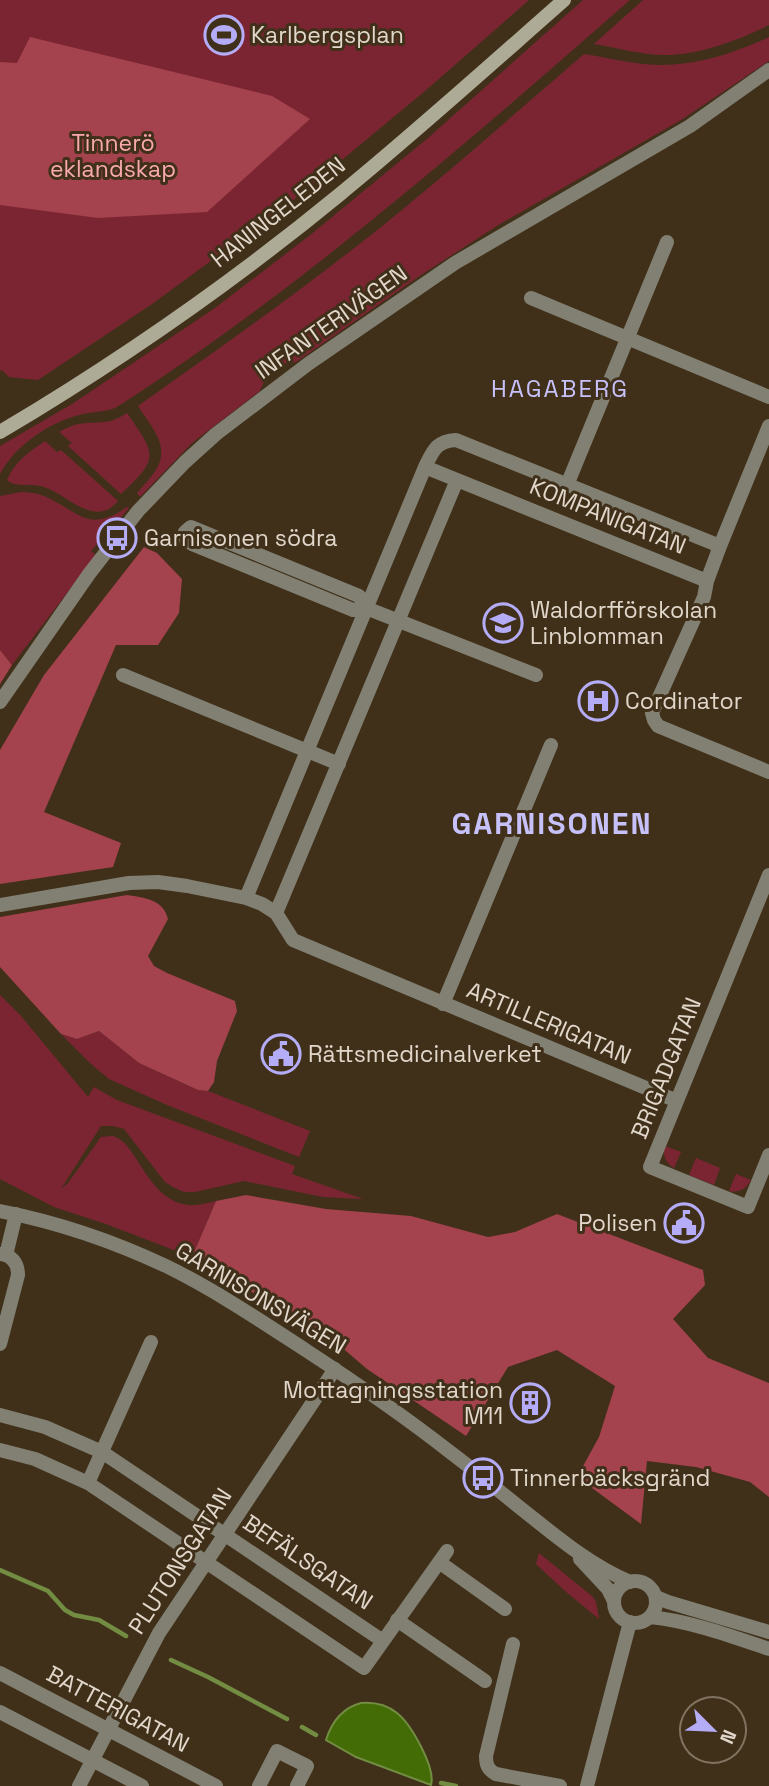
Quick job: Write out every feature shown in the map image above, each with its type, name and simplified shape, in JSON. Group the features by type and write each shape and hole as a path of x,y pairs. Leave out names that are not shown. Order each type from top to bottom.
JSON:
{"main road":[{"name":"HANINGELEDEN","path":"0,432 112,362 231,279 338,196 564,0"}],"street":[{"name":"INFANTERIVÄGEN","path":"0,702 89,574 138,511 216,434 308,363 387,308 497,237 690,126 769,70"},
{"name":"KOMPANIGATAN","path":"567,485 667,242"},
{"path":"531,298 769,397"},
{"name":"KOMPANIGATAN","path":"425,467 707,581 769,426"},
{"name":"KOMPANIGATAN","path":"246,898 425,467 437,446 445,440 456,440 720,546"},
{"path":"276,913 457,480"},
{"path":"366,608 359,596 326,582 197,528 191,527 185,532 186,540 191,544 353,610 366,608 537,675"},
{"path":"707,581 704,597 652,713 654,720 658,726 769,772"},
{"path":"320,596 326,582"},
{"path":"122,675 339,764"},
{"name":"ARTILLERIGATAN","path":"443,1003 551,745"},
{"name":"BRIGADGATAN","path":"769,875 650,1167 748,1207 769,1155"},
{"name":"ARTILLERIGATAN","path":"0,905 129,883 158,882 246,898 276,913 293,940 677,1101"},
{"name":"GARNISONSVÄGEN","path":"0,1211 99,1238 166,1266 247,1312 335,1369 448,1450 573,1550 631,1582"},
{"path":"0,1344 18,1275 15,1261 3,1254 16,1214"},
{"path":"88,1483 151,1342"},
{"name":"PLUTONSGATAN","path":"79,1786 159,1633 335,1369"},
{"name":"BEFÄLSGATAN","path":"0,1415 46,1427 103,1452 383,1641"},
{"path":"0,1450 35,1459 88,1483 364,1668 443,1557 505,1609"},
{"name":"GARNISONSVÄGEN","path":"573,1550 608,1590 614,1601"},
{"path":"641,1581 651,1587 656,1597 656,1608 650,1617 640,1622 630,1622 618,1615 614,1601 621,1587 641,1581"},
{"path":"656,1597 769,1632"},
{"path":"650,1617 663,1618 769,1649"},
{"path":"397,1620 485,1681"},
{"path":"587,1786 630,1622"},
{"path":"513,1644 486,1756 487,1765 496,1774 560,1786"},
{"name":"BATTERIGATAN","path":"0,1673 216,1786"},
{"path":"0,1712 142,1786"},
{"path":"259,1786 277,1751 307,1766 297,1786"}],"green space":[{"name":"Tinnerö eklandskap","path":"0,0 529,0 290,203 152,304 38,380 9,377 0,371"},
{"path":"583,0 630,0 444,161 252,313 117,407 79,415 44,430 14,454 0,474 0,446 72,404 215,308 309,236 428,138"},
{"path":"643,0 769,0 769,25 721,45 683,54 651,54 594,44"},
{"name":"Tinnerö eklandskap","path":"30,37 272,96 310,119 207,212 98,218 0,205 0,62 17,63"},
{"path":"769,37 769,61 681,120 495,227 296,362 273,370 260,391 192,443 140,497 137,493 156,470 161,458 157,435 138,406 375,232 584,54 643,64 675,64 724,55"},
{"path":"127,413 144,438 149,455 143,472 121,494 68,446 72,443 59,432 80,424 111,421"},
{"path":"45,441 57,452 61,450 118,501 109,509 91,511 44,487 15,484 7,480 18,462"},
{"path":"21,492 44,496 92,520 102,519 129,508 91,551 96,555 12,665 0,650 0,496"},
{"path":"144,547 157,553 182,579 179,613 158,645 116,645 44,812 121,843 113,867 0,884 0,750 44,675"},
{"path":"0,650 12,665 0,684"},
{"path":"127,895 158,903 166,912 168,919 148,956 154,966 235,1001 237,1011 217,1061 214,1082 208,1091 198,1090 139,1063 99,1031 77,1039 61,1034 0,967 0,917"},
{"path":"0,995 21,1016 88,1097 94,1087 117,1100 295,1166 292,1174 363,1199 323,1197 244,1181 184,1192 165,1182 124,1129 101,1126 61,1189 101,1137 112,1136 121,1140 152,1182 174,1201 191,1205 216,1201 192,1257 54,1207 0,1179"},
{"path":"99,1031 139,1063 198,1090 208,1091 310,1131 299,1157 109,1079 61,1034 77,1039"},
{"path":"665,1146 681,1152 674,1168 665,1158"},
{"path":"696,1158 720,1168 714,1185 689,1175"},
{"path":"736,1174 751,1180 742,1190 729,1191"},
{"path":"246,1195 326,1209 411,1216 488,1237 515,1232 557,1214 703,1270 705,1285 673,1319 708,1358 769,1383 769,1497 750,1482 696,1467 647,1461 641,1524 577,1477 599,1437 615,1386 557,1350 508,1367 466,1436 367,1369 332,1339 192,1257 216,1201"},
{"path":"539,1553 593,1597 599,1619 536,1564"}],"shaded area":[{"path":"361,1703 385,1706 403,1719 426,1758 432,1777 431,1785 356,1757 326,1740 339,1716 348,1708"}],"waterway":[{"path":"0,1570 48,1591 65,1610 74,1615 99,1620 126,1636"},
{"path":"171,1660 287,1719"},
{"path":"302,1727 316,1735"},
{"path":"441,1783 456,1786"}],"place":[{"name":"Karlbergsplan","path":"224,35"},
{"name":"Garnisonen södra","path":"117,538"},
{"name":"Waldorfförskolan Linblomman","path":"503,623"},
{"name":"Cordinator","path":"598,701"},
{"name":"Rättsmedicinalverket","path":"281,1054"},
{"name":"Polisen","path":"684,1223"},
{"name":"Mottagningsstation M11","path":"530,1403"},
{"name":"Tinnerbäcksgränd","path":"483,1478"}],"district":[{"name":"HAGABERG","path":"560,389"},
{"name":"GARNISONEN","path":"552,824"}]}
